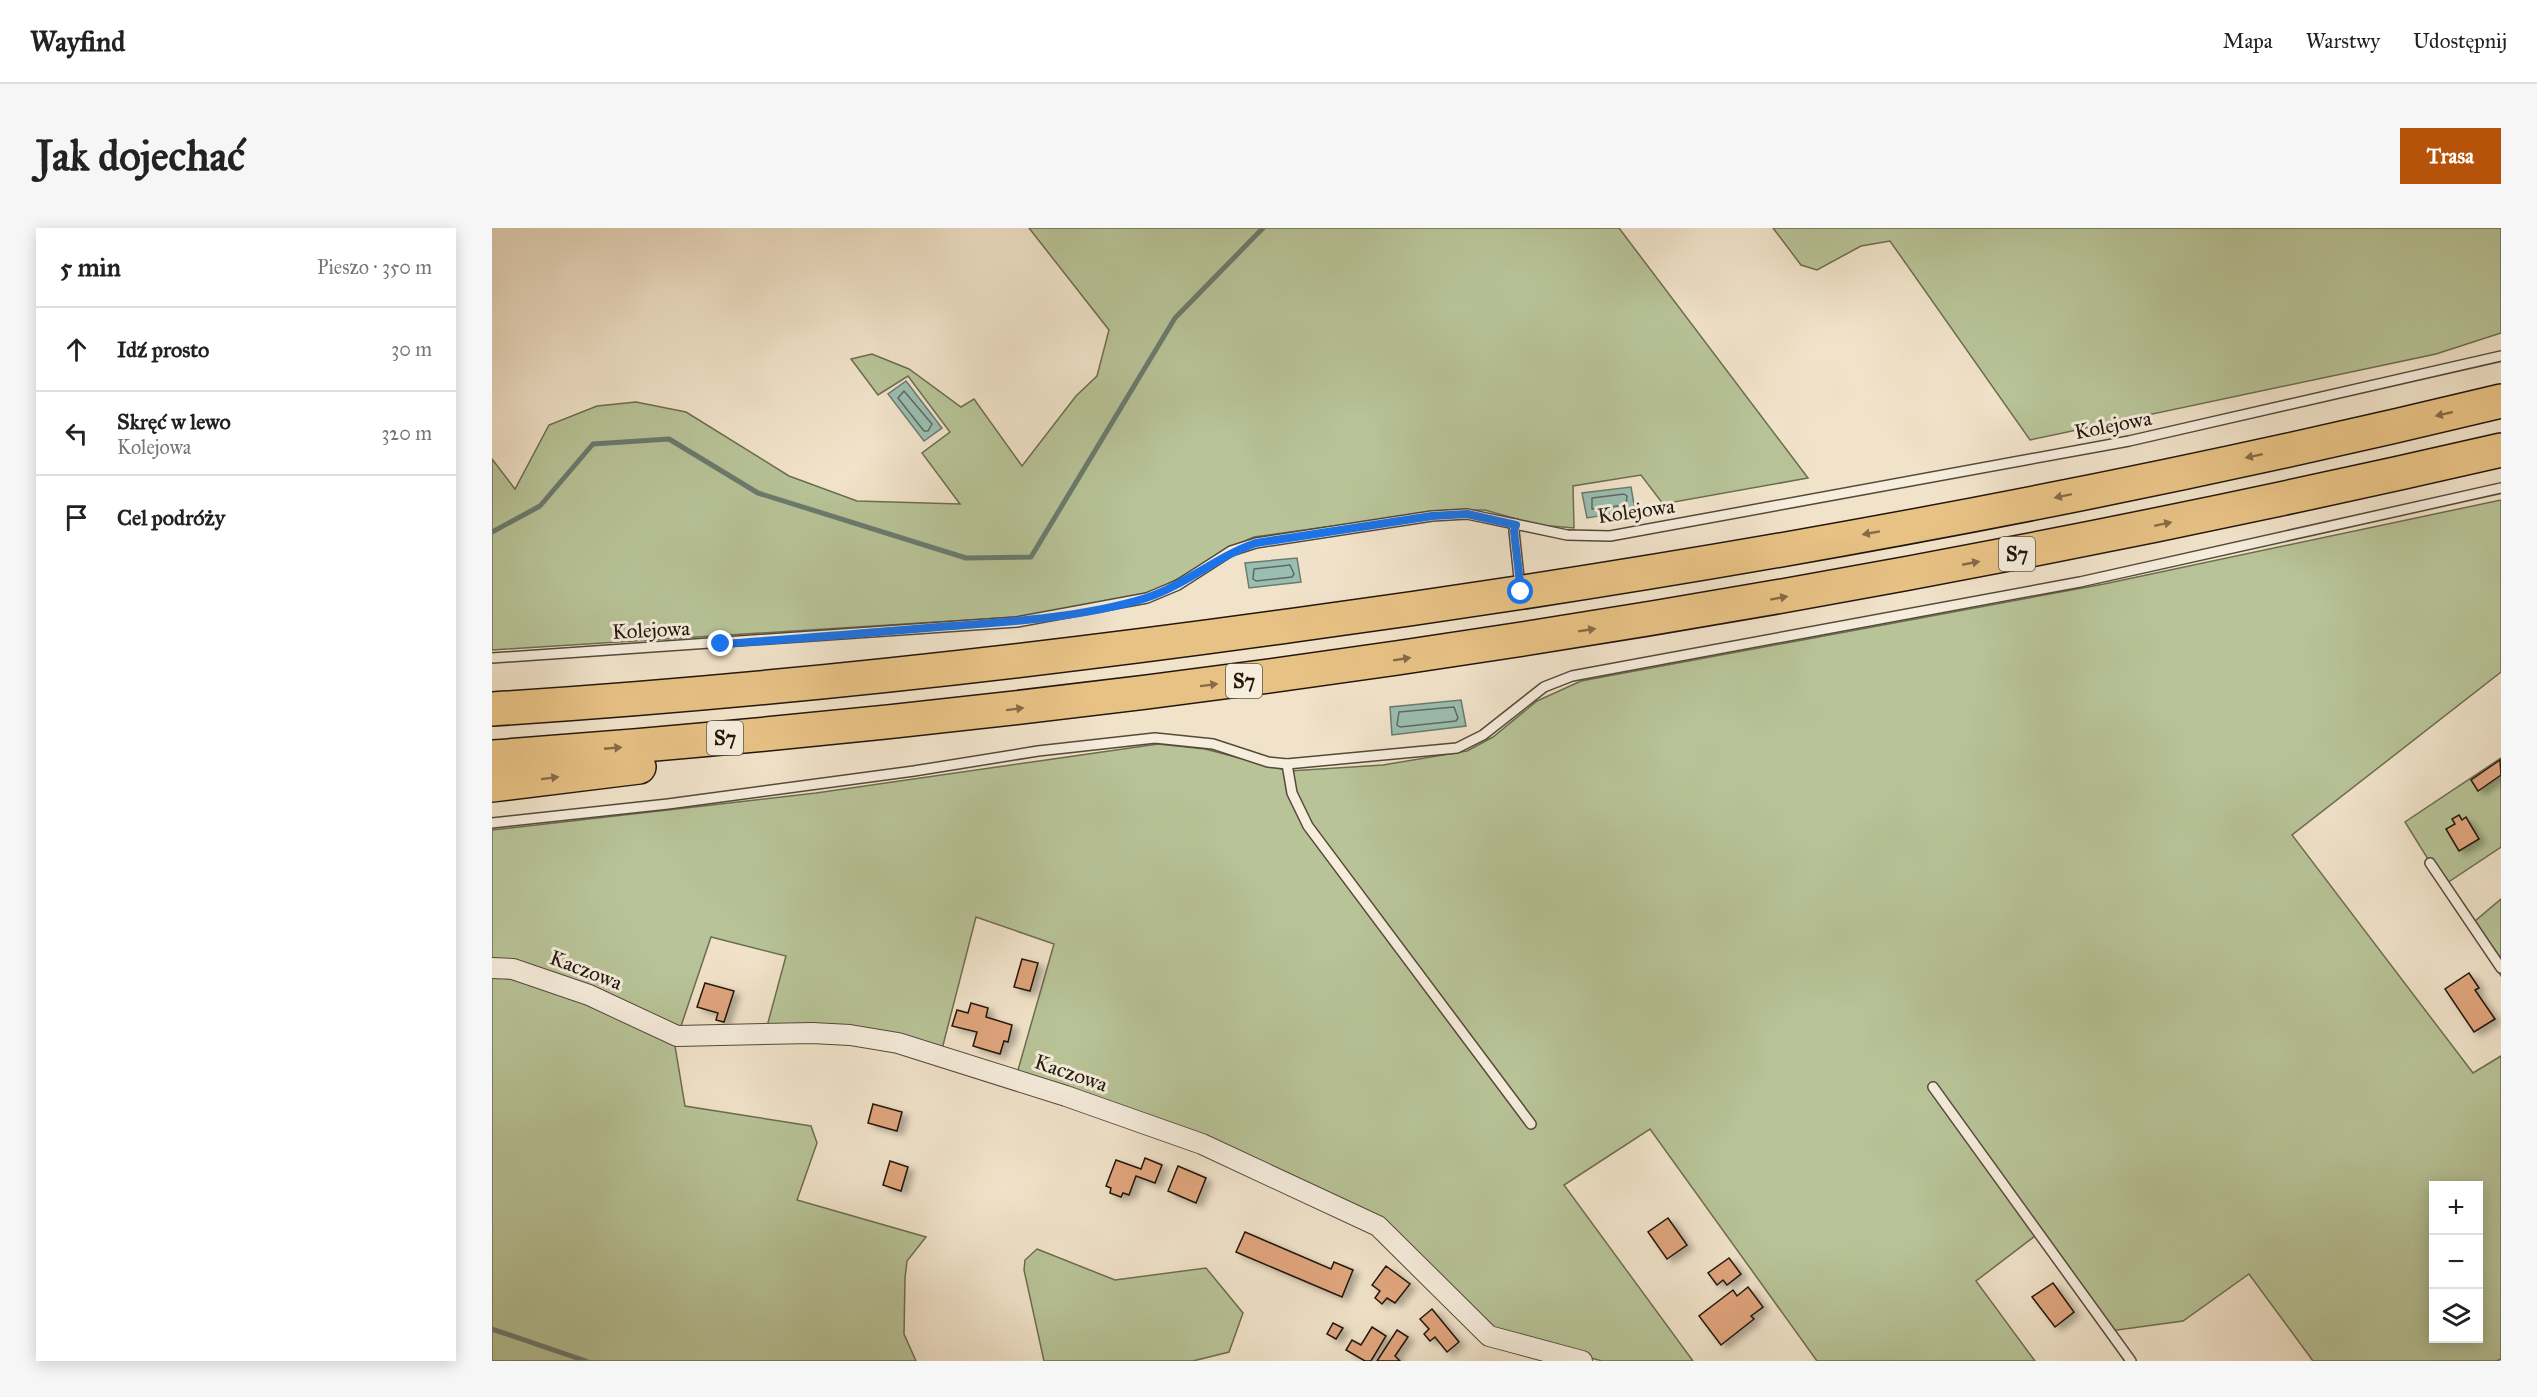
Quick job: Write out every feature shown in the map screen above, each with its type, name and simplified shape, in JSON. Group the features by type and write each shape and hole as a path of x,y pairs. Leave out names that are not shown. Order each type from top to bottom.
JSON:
{"highway":[{"name":"S7","path":"492,709 708,692 1037,658 1236,633 1521,592 1759,553 2036,502 2501,400"},
{"name":"S7","path":"492,757 690,742 957,715 1365,664 1674,616 2117,534 2501,450"},
{"path":"492,785 819,745 957,715"}],"street":[{"name":"Kaczowa","path":"492,968 513,969 589,995 677,1036 812,1033 850,1035 898,1043 1057,1093 1202,1144 1378,1226 1489,1336 1581,1361"}],"lane":[{"name":"Kolejowa","path":"492,658 1017,622 1147,598 1178,585 1232,551 1256,543 1432,516 1467,514 1567,535 1610,536 2129,441 2501,356"},
{"path":"492,823 668,804 914,771 1038,751 1155,738 1213,744 1268,762 1287,764 1457,748 1483,735 1544,687 1572,676 2080,582 2501,488"},
{"path":"1516,525 1514,531 1521,592"},
{"path":"1287,764 1293,793 1308,826 1531,1124"},
{"path":"2430,863 2501,968"},
{"path":"1933,1087 2131,1361"}],"green space":[{"path":"1029,228 1619,228 1808,478 1663,504 1641,475 1573,486 1574,528 1538,525 1485,510 1449,510 1254,537 1152,591 1102,604 1016,617 492,650 492,459 515,489 549,425 597,406 636,402 686,412 789,476 857,501 960,504 922,453 950,432 908,376 878,395 851,359 872,354 909,369 961,407 974,399 1022,466 1076,396 1097,376 1109,330"},
{"path":"1773,228 2501,228 2501,333 2436,354 2030,440 1890,241 1861,246 1817,270 1801,265"},
{"path":"2501,500 2501,672 2292,835 2473,1073 2501,1056 2501,1359 2497,1361 2313,1361 2249,1274 2183,1321 2110,1331 2039,1233 1976,1281 2035,1361 1817,1361 1650,1129 1564,1185 1693,1361 1602,1361 1491,1331 1382,1223 1016,1077 1054,944 976,917 941,1053 766,1030 786,956 711,937 679,1032 492,962 492,830 816,793 1158,744 1205,749 1289,771 1383,765 1467,751 1493,737 1537,701 1581,681 2104,584"},
{"path":"2501,758 2501,847 2444,885 2405,822"},
{"path":"2501,899 2501,976 2468,927"},
{"path":"492,977 538,985 561,992 608,1010 674,1040 685,1106 811,1126 817,1143 797,1200 926,1237 907,1261 905,1278 904,1334 916,1361 492,1361"},
{"path":"1037,1249 1115,1280 1206,1268 1243,1313 1229,1352 1193,1361 1044,1361 1024,1270 1025,1260"}],"water":[{"path":"906,381 942,428 924,441 888,394"},
{"path":"1631,487 1635,510 1587,518 1582,493"},
{"path":"1297,558 1301,582 1249,588 1245,563"},
{"path":"1461,700 1466,726 1392,735 1390,707"}],"building":[{"path":"2500,760 2501,775 2478,791 2471,780"},
{"path":"2459,815 2462,820 2466,817 2479,839 2459,851 2446,829 2455,824 2452,819"},
{"path":"1022,959 1038,963 1030,991 1014,987"},
{"path":"2469,973 2479,988 2475,990 2495,1019 2474,1032 2445,989"},
{"path":"705,983 734,991 724,1022 716,1020 718,1013 697,1007"},
{"path":"971,1003 988,1008 986,1017 1012,1025 1008,1042 1004,1041 1000,1054 973,1046 977,1032 952,1026 957,1010 968,1013"},
{"path":"873,1104 902,1112 897,1131 868,1123"},
{"path":"1145,1158 1162,1165 1155,1183 1136,1176 1129,1195 1123,1193 1121,1197 1110,1193 1111,1188 1106,1186 1116,1160 1141,1169"},
{"path":"890,1161 908,1167 901,1191 883,1185"},
{"path":"1178,1166 1206,1178 1196,1203 1168,1191"},
{"path":"1668,1218 1687,1245 1667,1259 1648,1232"},
{"path":"1245,1232 1331,1269 1334,1262 1353,1270 1342,1297 1236,1252"},
{"path":"1729,1258 1741,1274 1727,1285 1723,1280 1717,1285 1708,1273"},
{"path":"1386,1266 1410,1284 1395,1303 1387,1298 1382,1304 1375,1298 1380,1291 1372,1285"},
{"path":"2053,1283 2074,1312 2055,1327 2032,1297"},
{"path":"1748,1287 1763,1307 1751,1316 1754,1319 1721,1345 1699,1316 1733,1290 1737,1296"},
{"path":"1432,1309 1459,1342 1447,1352 1435,1337 1430,1341 1424,1334 1429,1329 1420,1319"},
{"path":"1333,1323 1343,1328 1336,1339 1327,1334"},
{"path":"1372,1327 1386,1336 1371,1361 1365,1361 1346,1350 1352,1340 1361,1345"},
{"path":"1397,1330 1408,1337 1395,1356 1400,1361 1377,1361"}],"waterway":[{"path":"492,532 540,506 593,444 669,439 758,493 966,558 1031,557 1175,318 1263,228"},
{"path":"492,1329 586,1361"}],"route":[{"path":"721,644 1017,622 1107,606 1147,598 1178,585 1232,551 1256,543 1432,516 1467,514 1492,517 1516,525 1514,531 1521,592"}]}
